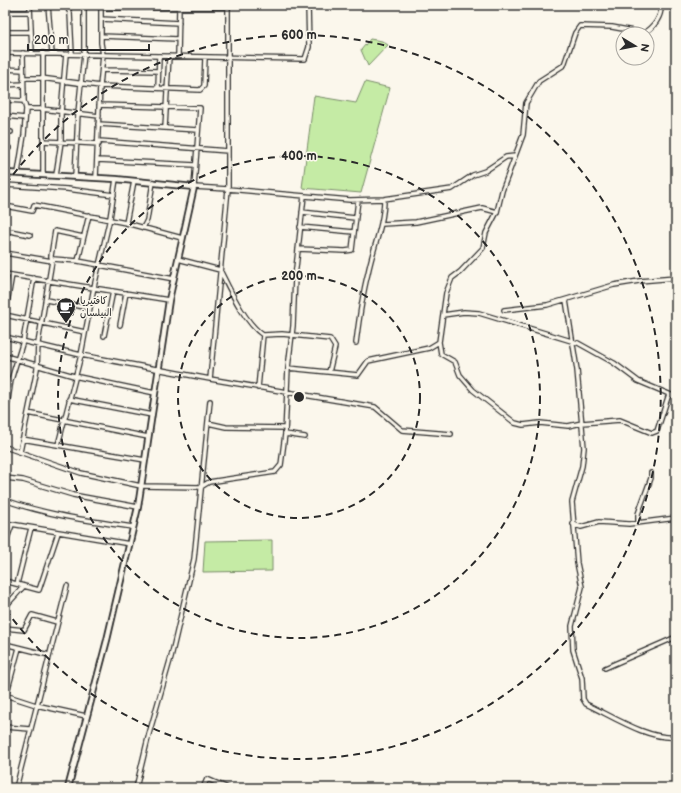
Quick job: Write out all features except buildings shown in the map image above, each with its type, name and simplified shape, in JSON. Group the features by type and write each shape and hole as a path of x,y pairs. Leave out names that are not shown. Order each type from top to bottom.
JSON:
{"street":[{"path":"30,5 32,53"},
{"path":"48,5 52,54"},
{"path":"66,5 70,14 72,54"},
{"path":"75,177 78,143 78,113 84,54 84,5"},
{"path":"5,53 305,59 308,55 309,41 308,5"},
{"path":"662,5 660,15 650,29 644,33 612,27 584,25 578,28 564,65 539,81 529,97 524,114 523,135 502,191 497,212 486,233 483,248 460,272 452,278 446,293 439,342 441,354 454,362 460,375 473,390 515,423 523,425 540,423 568,426 582,422 620,420 652,433 657,431 670,394"},
{"path":"96,178 99,143 98,124 100,86 103,55 101,36 101,6 228,6 228,189 210,379"},
{"path":"178,56 180,7"},
{"path":"5,12 30,12"},
{"path":"101,19 179,22"},
{"path":"5,32 31,32"},
{"path":"101,36 178,39"},
{"path":"18,173 24,135 26,109 22,70 23,53"},
{"path":"43,53 41,78 43,174"},
{"path":"56,175 62,142 60,112 66,54"},
{"path":"158,88 159,56"},
{"path":"165,128 169,56"},
{"path":"23,78 41,78 100,86 202,89 205,57"},
{"path":"5,69 22,70"},
{"path":"102,70 159,71"},
{"path":"5,85 23,84"},
{"path":"5,100 24,101"},
{"path":"68,788 138,507 169,300 194,187 200,108 99,105"},
{"path":"26,109 42,109 99,116"},
{"path":"5,116 25,118"},
{"path":"98,124 198,130"},
{"path":"5,132 11,132"},
{"path":"43,141 197,148 228,151"},
{"path":"5,173 116,179 194,187 358,200 384,199 452,190 473,176 485,172 506,157 515,156"},
{"path":"98,160 195,165"},
{"path":"58,444 74,376 81,354 89,308 114,196 116,179"},
{"path":"126,224 134,181"},
{"path":"143,228 147,220 153,182"},
{"path":"5,185 67,189 114,196"},
{"path":"5,447 81,473 141,486 201,487 209,482 275,472 281,465 285,434 288,368 304,196"},
{"path":"356,343 367,274 378,233 382,224 384,199"},
{"path":"298,248 345,251 352,250 358,200"},
{"path":"5,206 32,211 34,205 89,215 182,238"},
{"path":"382,224 416,222 482,208 497,212"},
{"path":"302,212 355,218"},
{"path":"78,261 89,215"},
{"path":"300,227 354,232"},
{"path":"5,230 30,235"},
{"path":"20,452 37,369 38,343 53,260 51,256 55,231 83,237"},
{"path":"5,253 53,260 78,261 174,279"},
{"path":"178,259 220,270 229,288 255,330 262,335 292,335 330,339 333,341 335,347 329,372"},
{"path":"5,274 169,300"},
{"path":"12,275 5,315 84,332"},
{"path":"5,419 17,360 24,341 34,278"},
{"path":"504,310 547,305 614,285 676,278"},
{"path":"104,336 114,291"},
{"path":"120,325 126,293"},
{"path":"46,300 89,308"},
{"path":"566,300 573,341 584,448 582,466 572,502 573,524 582,587 572,626 573,650 582,678 583,699 586,704 652,735 665,738 676,737"},
{"path":"444,314 464,312 479,313 573,341 614,363 638,381 676,397"},
{"path":"258,388 262,335"},
{"path":"5,337 38,343 81,354 210,379 375,407 402,430 451,434"},
{"path":"288,368 358,375 368,362 429,348 439,342"},
{"path":"5,356 74,376 155,393"},
{"path":"69,399 152,415"},
{"path":"136,788 189,586 197,541 210,401"},
{"path":"28,413 148,437"},
{"path":"208,423 226,427 285,428"},
{"path":"285,434 305,437"},
{"path":"22,439 145,460"},
{"path":"638,523 638,514 651,478 651,473"},
{"path":"5,478 23,480 73,495 138,507"},
{"path":"5,500 52,514 133,527"},
{"path":"573,524 581,527 599,522 638,523 675,519"},
{"path":"5,523 130,544"},
{"path":"5,544 12,525"},
{"path":"17,584 31,528"},
{"path":"5,581 39,590 58,533"},
{"path":"5,607 24,586"},
{"path":"16,788 66,586"},
{"path":"5,628 24,630 32,615 57,622"},
{"path":"605,668 676,637"},
{"path":"5,644 49,655"},
{"path":"19,648 6,696 36,705 86,716"},
{"path":"5,727 30,730"},
{"path":"203,788 207,779 228,788"}],"green space":[{"path":"370,39 382,41 388,45 368,66 361,50"},
{"path":"365,82 390,88 361,193 302,188 314,96 356,103"},
{"path":"272,540 272,571 203,572 205,541"}],"place":[{"name":"كافتيريا البيلسان","path":"66,324"}]}
